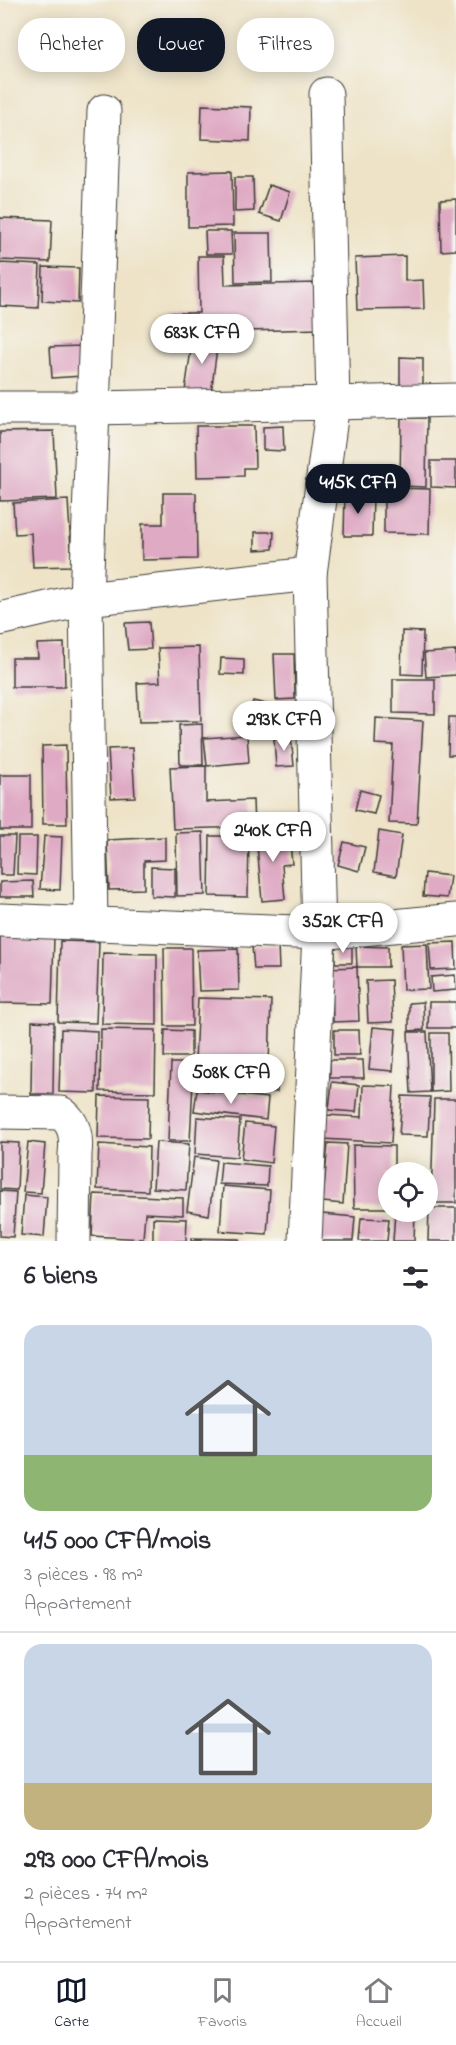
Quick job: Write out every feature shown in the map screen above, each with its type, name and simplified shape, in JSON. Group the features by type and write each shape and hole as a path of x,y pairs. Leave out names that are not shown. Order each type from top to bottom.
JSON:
{"street":[{"path":"304,1241 318,933 310,574 333,403 326,94"},
{"path":"91,923 86,600 104,111"},
{"path":"0,408 456,400"},
{"path":"0,618 86,600 310,574"},
{"path":"0,920 318,933 456,920"},
{"path":"0,1112 61,1113 69,1119 77,1141 74,1241"}],"building":[{"path":"202,105 251,107 250,141 201,139"},
{"path":"232,171 233,226 188,227 188,172"},
{"path":"235,177 253,177 254,211 235,212"},
{"path":"269,185 290,192 281,221 259,214"},
{"path":"456,199 456,250 441,251 440,200"},
{"path":"0,218 52,220 50,262 0,260"},
{"path":"205,231 231,231 232,254 206,254"},
{"path":"234,233 271,233 272,282 235,283"},
{"path":"198,256 224,256 225,285 318,283 319,329 168,333 168,313 199,313"},
{"path":"405,256 405,281 423,280 424,309 357,310 355,258"},
{"path":"0,263 40,265 38,308 0,306"},
{"path":"43,267 79,268 78,303 42,301"},
{"path":"193,336 218,340 211,394 185,391"},
{"path":"82,346 83,376 52,378 50,347"},
{"path":"400,357 423,358 423,386 400,386"},
{"path":"401,418 427,418 426,487 400,486"},
{"path":"196,426 254,426 255,468 244,468 244,476 197,477"},
{"path":"283,426 284,451 263,450 263,427"},
{"path":"54,431 57,499 0,501 0,432"},
{"path":"431,461 456,461 456,488 431,487"},
{"path":"384,488 430,489 429,534 384,533"},
{"path":"163,493 196,493 197,559 142,560 142,524 163,524"},
{"path":"345,493 373,494 372,536 344,536"},
{"path":"68,500 72,566 33,567 31,533 15,534 13,503"},
{"path":"255,532 274,532 273,549 255,550"},
{"path":"149,622 151,649 128,650 125,623"},
{"path":"402,631 423,632 422,675 401,674"},
{"path":"64,643 65,687 12,687 12,658 38,658 37,644"},
{"path":"199,647 201,721 139,722 137,683 160,682 158,648"},
{"path":"456,651 456,675 426,677 424,653"},
{"path":"274,654 294,654 295,699 276,700"},
{"path":"221,658 244,659 244,675 220,674"},
{"path":"393,679 435,679 435,714 393,713"},
{"path":"253,701 278,707 273,730 248,724"},
{"path":"449,717 456,717 456,755 448,755"},
{"path":"376,718 423,721 417,824 389,823 393,745 375,744"},
{"path":"202,724 203,765 180,765 179,725"},
{"path":"247,735 249,762 207,766 204,738"},
{"path":"291,737 294,766 276,767 274,739"},
{"path":"66,745 67,824 43,824 42,746"},
{"path":"132,748 135,797 111,798 108,749"},
{"path":"206,766 206,802 253,800 254,827 173,829 170,767"},
{"path":"0,775 31,775 31,830 0,830"},
{"path":"360,790 379,795 374,814 355,810"},
{"path":"289,831 292,864 282,865 285,899 262,901 256,834"},
{"path":"379,831 402,835 396,876 374,872"},
{"path":"203,832 205,895 177,896 176,833"},
{"path":"0,836 15,836 13,875 0,875"},
{"path":"44,836 62,837 60,890 40,889"},
{"path":"210,836 249,836 248,897 209,896"},
{"path":"18,837 37,837 36,875 17,874"},
{"path":"165,837 165,860 144,861 144,889 109,890 107,840"},
{"path":"344,842 365,847 359,871 338,865"},
{"path":"151,867 175,868 175,897 151,896"},
{"path":"425,873 450,876 447,898 423,896"},
{"path":"33,881 34,897 0,897 0,882"},
{"path":"0,936 54,937 52,1004 0,1003"},
{"path":"60,941 99,942 96,1023 58,1022"},
{"path":"455,942 456,969 431,970 429,943"},
{"path":"335,944 352,944 352,963 335,963"},
{"path":"427,944 429,989 403,990 401,945"},
{"path":"278,945 279,969 254,969 252,946"},
{"path":"356,946 388,947 388,967 357,967"},
{"path":"164,948 191,948 192,1026 165,1026"},
{"path":"238,949 239,990 199,991 197,950"},
{"path":"103,953 157,954 157,1025 102,1024"},
{"path":"357,967 359,1021 333,1022 332,968"},
{"path":"455,975 456,990 432,992 431,977"},
{"path":"391,980 393,1022 368,1023 366,981"},
{"path":"198,998 271,1000 269,1064 195,1061"},
{"path":"423,1002 424,1030 409,1031 409,1003"},
{"path":"429,1002 456,1002 456,1028 428,1028"},
{"path":"32,1021 54,1022 53,1094 31,1094"},
{"path":"373,1027 396,1029 393,1071 369,1069"},
{"path":"61,1029 97,1031 96,1093 59,1092"},
{"path":"101,1029 156,1030 155,1092 100,1091"},
{"path":"165,1030 191,1031 191,1057 164,1057"},
{"path":"334,1030 359,1030 360,1055 334,1055"},
{"path":"408,1032 427,1032 430,1092 411,1093"},
{"path":"431,1033 448,1033 449,1091 431,1092"},
{"path":"330,1060 363,1060 364,1078 330,1078"},
{"path":"171,1063 194,1063 190,1141 168,1141"},
{"path":"198,1068 242,1072 240,1093 196,1089"},
{"path":"248,1070 278,1072 277,1092 247,1091"},
{"path":"332,1082 359,1085 356,1112 329,1110"},
{"path":"363,1085 394,1086 391,1143 323,1139 325,1115 362,1117"},
{"path":"197,1090 268,1098 266,1120 194,1111"},
{"path":"99,1096 149,1097 148,1139 98,1138"},
{"path":"402,1096 430,1097 428,1136 399,1135"},
{"path":"434,1099 456,1099 456,1203 438,1203 438,1162 432,1162"},
{"path":"197,1117 240,1120 237,1157 195,1154"},
{"path":"245,1123 274,1126 271,1163 241,1159"},
{"path":"0,1142 19,1143 17,1190 0,1189"},
{"path":"28,1142 45,1144 41,1193 23,1192"},
{"path":"156,1142 189,1144 186,1190 153,1188"},
{"path":"328,1143 347,1144 343,1204 323,1202"},
{"path":"99,1144 149,1147 148,1191 97,1189"},
{"path":"353,1145 394,1146 394,1162 378,1162 378,1208 354,1208"},
{"path":"194,1157 216,1160 209,1215 187,1211"},
{"path":"221,1162 268,1166 267,1186 219,1184"},
{"path":"223,1186 270,1190 267,1234 220,1231"},
{"path":"0,1191 16,1192 13,1237 0,1236"},
{"path":"94,1194 183,1198 183,1215 145,1213 143,1239 92,1236"},
{"path":"24,1195 47,1197 44,1237 21,1235"},
{"path":"438,1208 456,1208 456,1241 428,1241 429,1222 438,1222"},
{"path":"322,1214 355,1217 353,1241 321,1241"},
{"path":"153,1218 187,1219 186,1241 153,1241"},
{"path":"361,1218 378,1219 378,1222 389,1222 387,1241 359,1241"},
{"path":"394,1222 415,1222 414,1241 393,1241"},
{"path":"191,1238 240,1239 240,1241 191,1241"}]}
